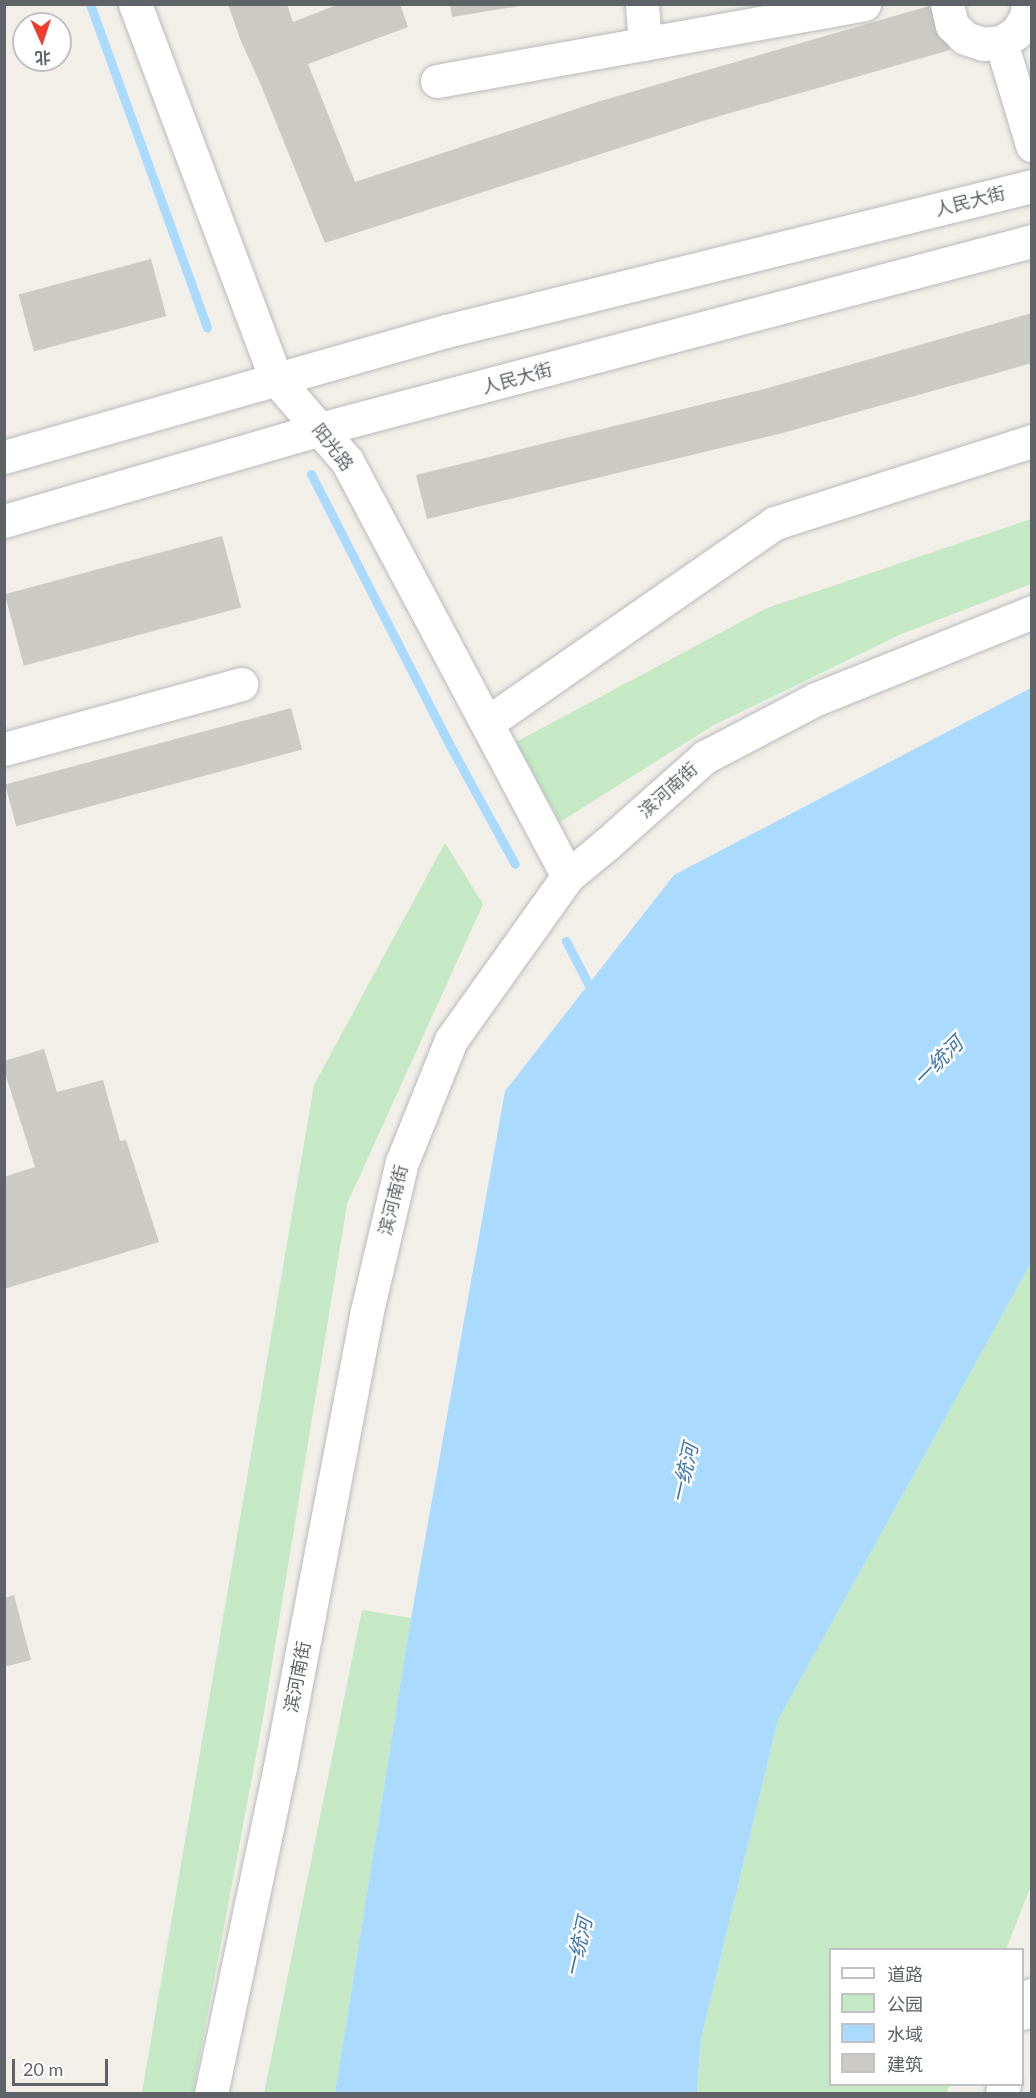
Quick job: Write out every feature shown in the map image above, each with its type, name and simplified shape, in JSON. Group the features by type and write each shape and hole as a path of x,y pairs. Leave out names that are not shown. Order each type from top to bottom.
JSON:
{"street":[{"name":"阳光路","path":"135,4 276,379 347,461 568,876"},
{"path":"642,4 645,44"},
{"path":"437,81 864,4"},
{"path":"947,4 952,25 965,38 983,45 1001,42 1016,33 1026,17 1028,4"},
{"path":"1001,42 1032,145"},
{"name":"人民大街","path":"4,457 446,331 1032,186"},
{"name":"人民大街","path":"4,520 320,429 1032,241"},
{"path":"487,723 775,523 1032,441"},
{"name":"滨河南街","path":"211,2094 280,1767 366,1316 402,1162 451,1040 568,876 705,757 816,699 1032,612"},
{"path":"4,749 241,684"},
{"path":"1024,2011 1032,1995"}],"green space":[{"path":"1031,519 1031,584 899,635 712,726 560,822 516,742 767,608"},
{"path":"445,843 483,904 347,1204 264,1713 193,2093 142,2093 314,1085"},
{"path":"1031,1263 1031,1886 1006,1948 829,1948 829,2086 950,2086 946,2093 697,2094 701,2039 778,1720"},
{"path":"362,1610 411,1618 335,2093 264,2093"}],"water":[{"name":"一统河","path":"1031,688 1031,1263 778,1720 701,2039 697,2093 335,2093 411,1618 505,1091 674,875"}],"building":[{"path":"228,4 287,4 293,22 339,4 400,4 408,27 308,64 355,182 597,102 936,4 950,50 706,120 325,243 240,39"},
{"path":"450,4 520,4 520,6 452,17"},
{"path":"151,259 166,316 34,351 19,294"},
{"path":"1032,313 1032,363 779,434 427,519 416,475 768,388"},
{"path":"222,536 241,607 24,666 5,594"},
{"path":"291,708 302,750 16,826 5,785"},
{"path":"44,1049 57,1092 103,1080 120,1141 126,1140 159,1242 4,1289 4,1177 35,1167 4,1070 4,1061"},
{"path":"14,1595 31,1660 4,1667 4,1598"}],"waterway":[{"path":"90,4 207,328"},
{"path":"311,474 447,740 515,864"},
{"path":"566,941 594,995"}]}
